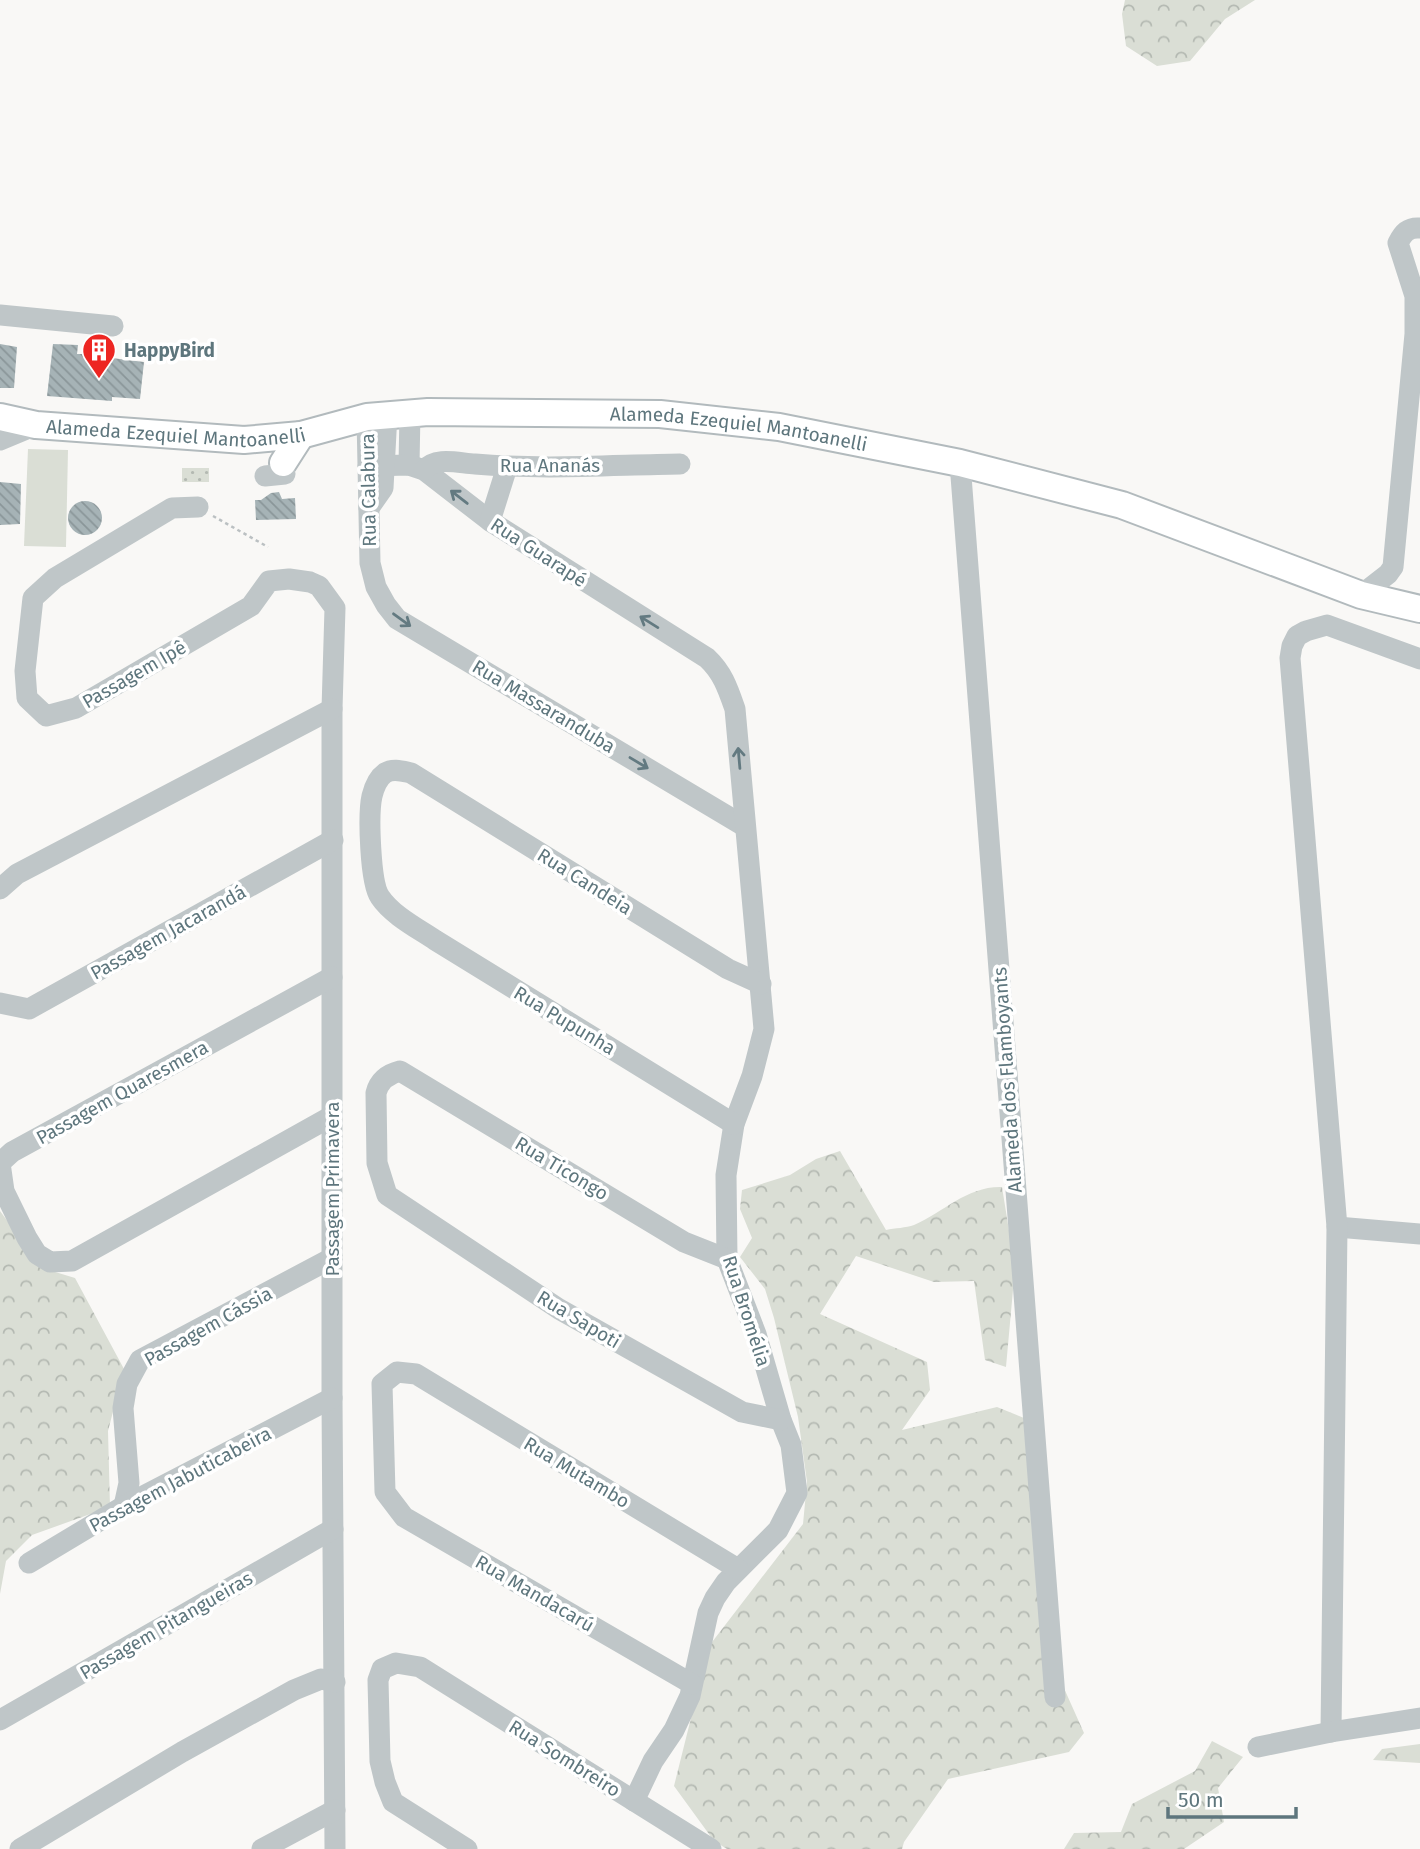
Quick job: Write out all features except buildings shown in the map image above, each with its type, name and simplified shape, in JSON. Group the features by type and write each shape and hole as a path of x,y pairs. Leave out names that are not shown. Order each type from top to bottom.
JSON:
{"main road":[{"name":"Alameda Ezequiel Mantoanelli","path":"0,417 36,425 234,439 277,439 388,415 660,414 779,427 960,463 1122,505 1361,595 1420,609"},
{"path":"234,439 273,469 301,435"}],"street":[{"path":"1361,595 1393,567 1415,334 1415,296 1398,243 1402,234 1410,229 1420,228"},
{"path":"0,315 113,326"},
{"path":"388,415 416,467"},
{"name":"Rua Calabura","path":"370,563 369,508 388,415"},
{"name":"Alameda Ezequiel Mantoanelli","path":"0,440 36,425"},
{"name":"Rua Ananás","path":"416,467 446,461 507,467 680,464"},
{"name":"Alameda dos Flamboyants","path":"960,463 1055,1696"},
{"path":"376,465 416,467"},
{"name":"Rua Guarapé","path":"416,467 490,521 707,659"},
{"path":"490,521 507,467"},
{"name":"Passagem Ipê","path":"198,507 172,508 55,578 33,598 25,671 27,698 46,716 76,708 251,606 269,581"},
{"name":"Rua Massaranduba","path":"370,563 376,587 397,619 744,826"},
{"name":"Passagem Primavera","path":"269,581 289,579 310,582 319,586 335,608 332,709 335,1849"},
{"path":"1331,1732 1337,1227 1290,658 1297,636 1327,625 1420,659"},
{"name":"Rua Bromélia","path":"634,1801 690,1696 708,1613 726,1582 778,1530 797,1493 791,1445 756,1334 727,1259 726,1175 734,1124 752,1076 764,1029 735,709 726,682 718,669 707,659"},
{"path":"0,888 17,874 332,709"},
{"name":"Rua Pupunha","path":"411,773 395,769 385,773 376,783 370,806 373,882 380,898 398,915 435,940 734,1124"},
{"name":"Rua Candeia","path":"411,773 728,969 761,984"},
{"name":"Passagem Jacarandá","path":"0,1003 29,1009 333,840"},
{"name":"Passagem Quaresmera","path":"332,977 12,1152 0,1163 4,1191 37,1254 50,1262 72,1261 332,1116"},
{"name":"Rua Ticongo","path":"387,1195 377,1163 376,1093 379,1083 393,1072 400,1071 684,1242 727,1259"},
{"name":"Rua Sapoti","path":"387,1195 559,1309 742,1412 781,1420"},
{"path":"1337,1227 1420,1234"},
{"name":"Passagem Cássia","path":"124,1506 129,1483 123,1408 127,1384 140,1360 332,1258"},
{"name":"Rua Mandacarú","path":"416,1374 397,1372 382,1384 385,1492 404,1517 692,1684"},
{"name":"Rua Mutambo","path":"416,1374 738,1569"},
{"name":"Passagem Jabuticabeira","path":"29,1563 124,1506 332,1398"},
{"name":"Passagem Pitangueiras","path":"0,1720 333,1529"},
{"name":"Rua Sombreiro","path":"467,1849 393,1801 385,1782 380,1761 378,1680 382,1669 396,1662 420,1667 711,1849"},
{"path":"20,1849 182,1752 294,1690 321,1679 335,1682"},
{"path":"1258,1747 1420,1718"},
{"path":"262,1849 335,1811"}],"path":[{"path":"198,507 268,547"}],"green space":[{"path":"1125,0 1255,0 1225,19 1190,61 1157,66 1126,46 1122,14"},
{"path":"28,449 68,450 66,547 24,546"},
{"path":"182,468 209,468 209,482 182,482"},
{"path":"840,1151 886,1230 914,1225 967,1195 1002,1187 1015,1268 1006,1367 985,1360 974,1281 934,1282 856,1256 820,1314 927,1362 930,1390 902,1430 997,1407 1024,1418 1046,1648 1084,1733 1069,1752 948,1779 904,1842 902,1849 727,1849 714,1841 674,1786 709,1646 803,1524 807,1482 798,1417 774,1318 765,1289 740,1257 752,1238 740,1209 742,1190 790,1175 816,1159"},
{"path":"0,1211 42,1268 75,1278 124,1369 108,1431 110,1507 32,1535 6,1561 0,1594"},
{"path":"1212,1741 1243,1757 1218,1788 1224,1822 1184,1849 1064,1849 1074,1833 1121,1832 1132,1804 1195,1771"},
{"path":"1420,1744 1420,1763 1373,1760 1382,1749"}],"place":[{"name":"HappyBird","path":"99,380"}]}
